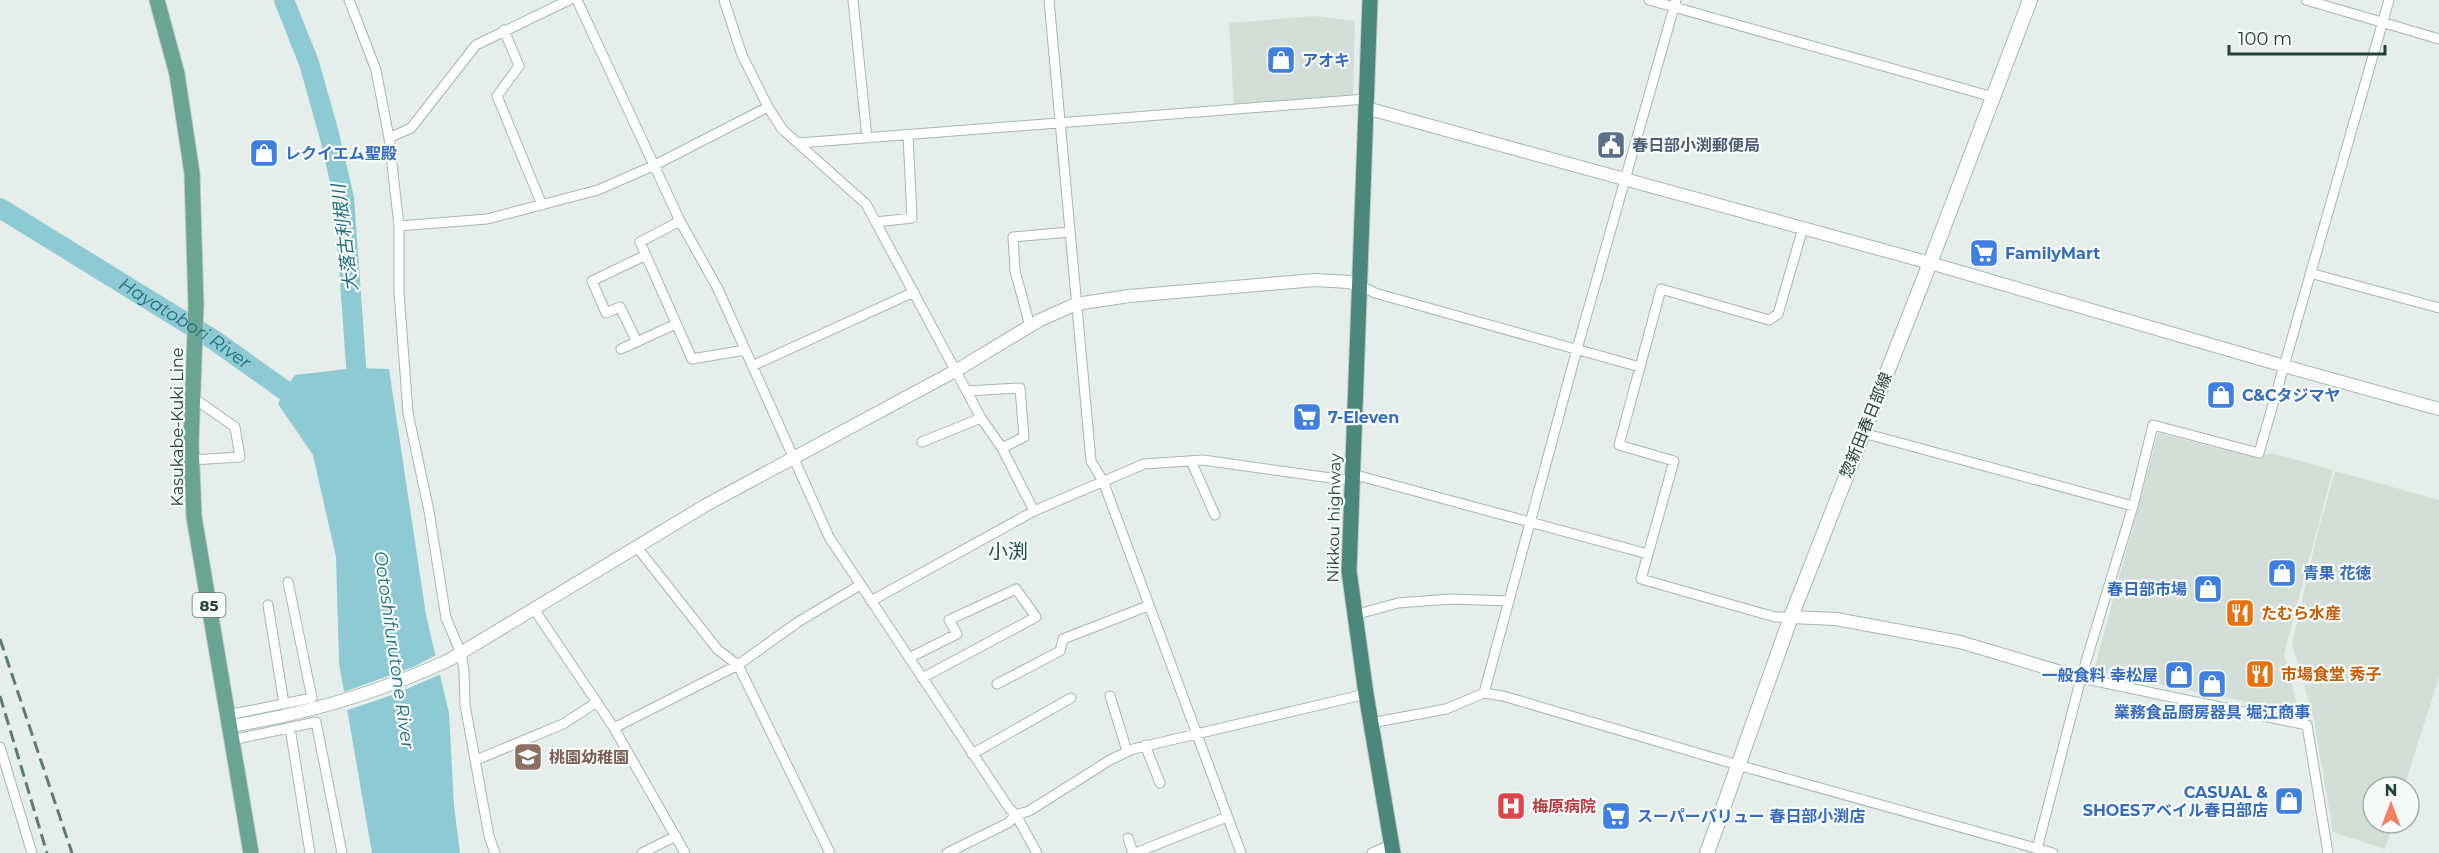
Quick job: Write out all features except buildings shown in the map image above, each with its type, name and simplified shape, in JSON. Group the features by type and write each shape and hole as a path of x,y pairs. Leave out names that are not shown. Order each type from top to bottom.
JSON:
{"highway":[{"name":"Nikkou highway","path":"1370,0 1349,571 1366,694 1392,849"}],"main road":[{"name":"Kasukabe-Kuki Line","path":"156,0 177,74 192,173 196,305 191,460 194,517 251,853"},
{"name":"惣新田春日部線","path":"1707,853 1791,617 2031,0"}],"street":[{"path":"349,0 376,70 389,138 399,226 399,292 408,413 429,511 446,618 461,653 465,705 495,853"},
{"path":"389,138 411,128 476,45 569,0"},
{"path":"577,0 680,221 718,289 829,537 1008,808 1016,815 1037,853"},
{"path":"724,0 742,55 768,107 782,129 866,204 981,418 1002,448 1034,510"},
{"path":"853,0 867,138"},
{"path":"1049,0 1091,461 1103,481 1241,853"},
{"path":"1649,0 1675,4 1993,97"},
{"path":"2306,0 2439,39"},
{"path":"2033,850 2081,678 2133,506 2153,425 2259,453 2390,0"},
{"path":"1484,693 1577,349 1675,4"},
{"path":"504,30 519,66 496,96 542,205"},
{"path":"800,143 1062,123 1366,104 1625,179 1930,263 2284,366 2439,408"},
{"path":"399,226 487,219 598,190 655,165 768,107"},
{"path":"876,222 912,218 908,135"},
{"path":"680,221 640,243 692,359 745,351"},
{"path":"1803,228 1778,314 1769,320 1661,289 1619,445 1674,461 1641,579 1775,617 1836,619 1960,642 2081,678 2307,725 2328,853"},
{"path":"1030,326 1015,271 1013,237 1070,232"},
{"path":"637,342 620,307 606,313 592,282 646,255"},
{"path":"2310,273 2439,308"},
{"path":"230,727 349,700 415,676 449,660 706,505 957,370 1030,326 1076,304 1129,296 1315,280 1349,282 1375,293 1640,367"},
{"path":"752,366 914,292"},
{"path":"621,350 676,324"},
{"path":"967,391 1020,388 1024,437 1002,448"},
{"path":"191,460 240,457 236,427 192,397"},
{"path":"922,442 981,418"},
{"path":"1863,433 2133,506"},
{"path":"871,601 1034,510 1144,464 1203,460 1352,477 1531,521 1648,554"},
{"path":"1191,461 1215,515"},
{"path":"636,546 718,650 738,665 830,853"},
{"path":"230,727 285,704 312,698 288,582"},
{"path":"614,728 738,665 798,622 860,585"},
{"path":"909,658 957,634 949,620 1016,589 1036,617 922,678"},
{"path":"1354,615 1398,603 1451,599 1509,601"},
{"path":"268,605 285,704"},
{"path":"997,684 1060,651 1063,639 1148,606"},
{"path":"534,609 614,728 685,853"},
{"path":"1371,723 1446,709 1484,693 1503,696 2033,850 2053,853"},
{"path":"947,853 1008,823 1016,815 1029,812 1127,751 1366,694"},
{"path":"1110,696 1127,751"},
{"path":"972,754 1071,698"},
{"path":"476,760 563,724 597,702"},
{"path":"230,727 290,728 316,722 342,853"},
{"path":"290,728 310,853"},
{"path":"1145,746 1160,783"},
{"path":"1,753 32,853"},
{"path":"1128,838 1134,853 1227,816"},
{"path":"642,853 676,836"},
{"path":"1372,853 1392,849"}],"shaded area":[{"path":"1313,16 1355,21 1353,96 1234,104 1229,23"},
{"name":"春日部市場","path":"2158,433 2257,458 2271,453 2333,470 2284,654 2299,712 2097,672 2095,667"},
{"path":"2335,471 2439,500 2439,677 2408,775 2361,775 2361,835 2389,835 2385,849 2333,832 2314,720 2292,644 2317,535"}],"water":[{"name":"Ootoshifurutone River","path":"355,368 389,369 426,615 449,713 454,806 460,853 372,853 339,663 336,557 313,455 278,404 284,390 295,375"}],"pier":[{"path":"438,654 443,673 398,693 345,711 341,693 413,667"}],"waterway":[{"name":"大落古利根川","path":"284,0 309,63 344,198 358,392"},
{"name":"Hayatobori River","path":"0,208 214,340 304,404"}],"railway":[{"path":"0,639 72,853"},
{"path":"0,696 47,853"}],"place":[{"name":"アオキ","path":"1281,60"},
{"name":"春日部小渕郵便局","path":"1611,145"},
{"name":"レクイエム聖殿","path":"264,153"},
{"name":"FamilyMart","path":"1984,253"},
{"name":"C&Cタジマヤ","path":"2221,395"},
{"name":"7-Eleven","path":"1307,417"},
{"name":"青果 花徳","path":"2282,573"},
{"name":"春日部市場","path":"2208,589"},
{"name":"たむら水産","path":"2240,613"},
{"name":"市場食堂 秀子","path":"2260,674"},
{"name":"一般食料 幸松屋","path":"2179,675"},
{"name":"業務食品厨房器具 堀江商事","path":"2212,684"},
{"name":"桃園幼稚園","path":"528,757"},
{"name":"CASUAL & SHOESアベイル春日部店","path":"2289,801"},
{"name":"梅原病院","path":"1511,806"},
{"name":"スーパーバリュー 春日部小渕店","path":"1616,816"}],"district":[{"name":"小渕","path":"1008,551"}]}
